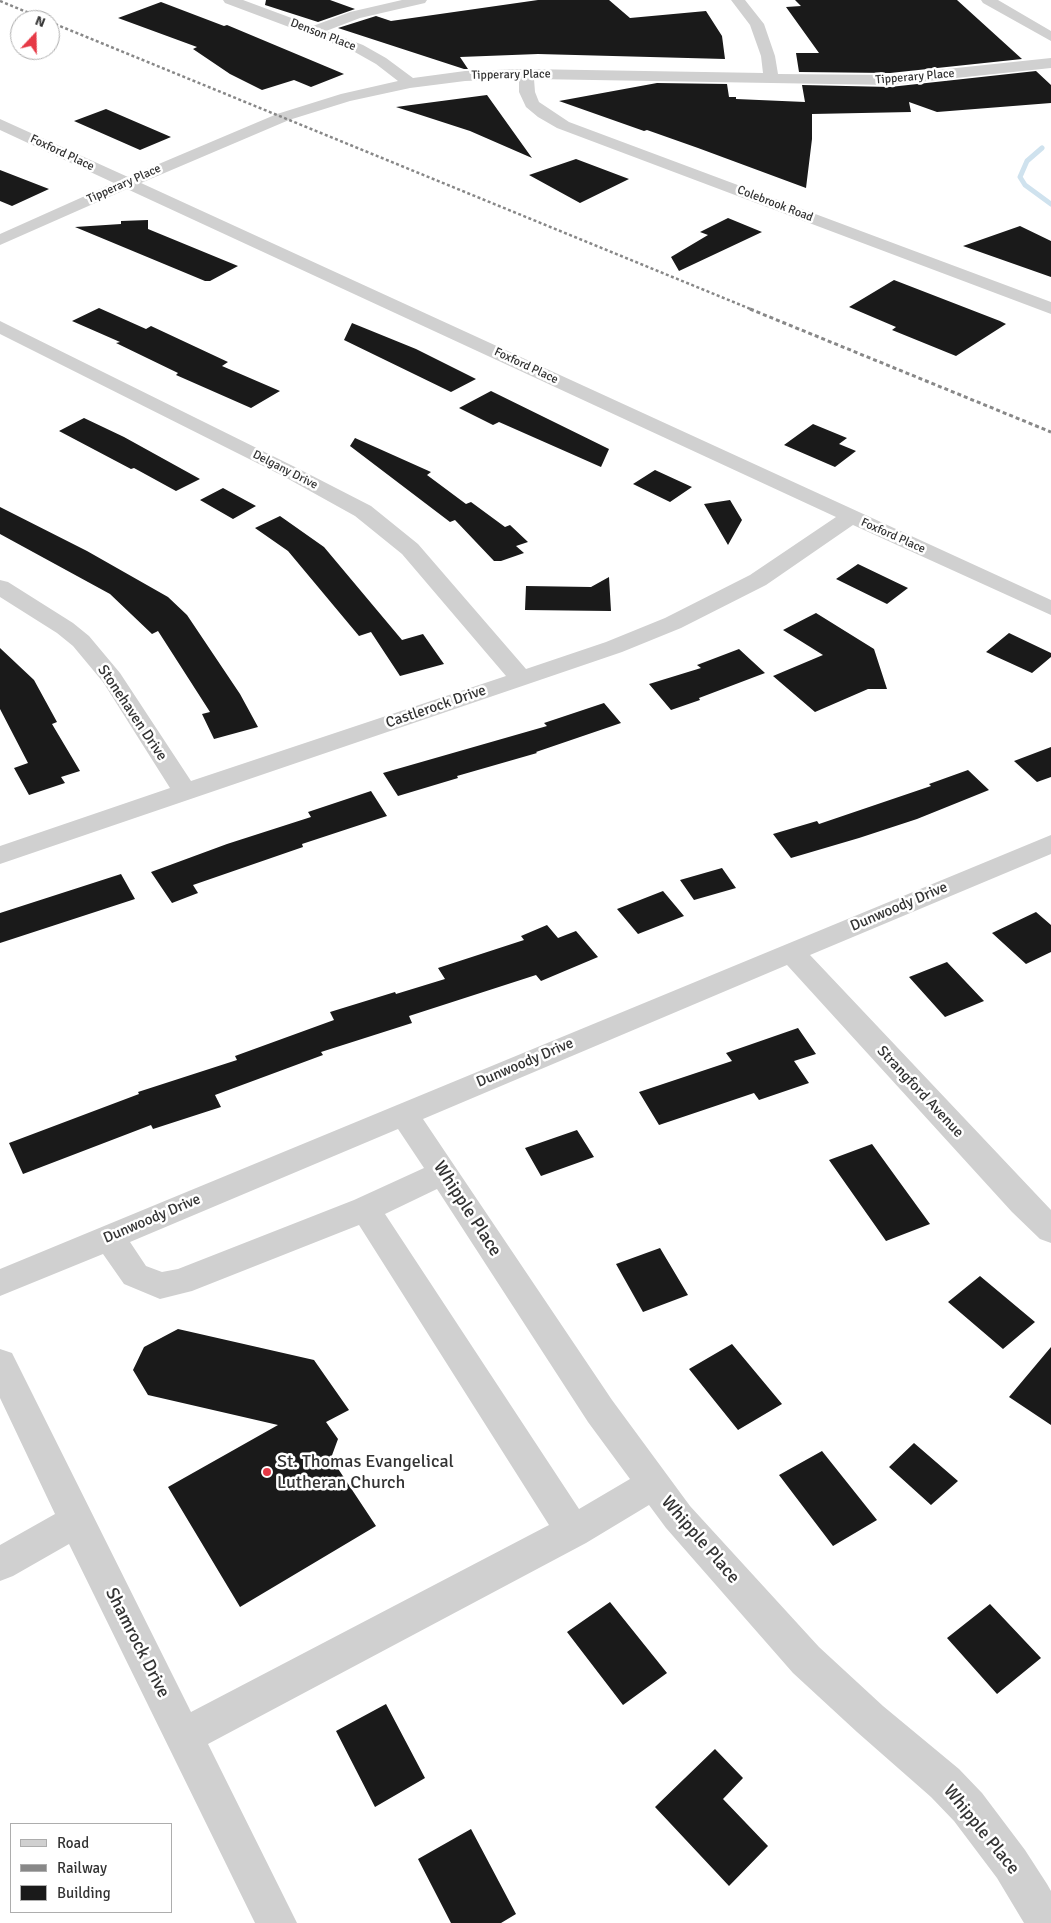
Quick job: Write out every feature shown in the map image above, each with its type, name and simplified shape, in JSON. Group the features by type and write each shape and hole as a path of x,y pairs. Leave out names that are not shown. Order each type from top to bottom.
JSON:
{"street":[{"name":"Denson Place","path":"230,0 372,55 410,83"},
{"path":"314,31 355,15 420,0"},
{"path":"738,0 757,24 763,38 771,79"},
{"path":"988,0 1051,37"},
{"name":"Tipperary Place","path":"0,240 127,183 307,108 346,96 410,83 465,76 526,74 890,80 1051,63"},
{"name":"Colebrook Road","path":"526,74 526,92 532,104 544,114 563,125 1051,308"},
{"name":"Foxford Place","path":"0,124 1051,608"},
{"name":"Delgany Drive","path":"0,327 290,472 363,511 410,549 521,678"},
{"name":"Castlerock Drive","path":"0,855 614,647 704,609 758,580 851,516"},
{"name":"Stonehaven Drive","path":"0,587 52,618 81,641 112,678 185,792"},
{"name":"Dunwoody Drive","path":"0,1283 1051,844"},
{"name":"Strangford Avenue","path":"791,952 1051,1230"},
{"name":"Whipple Place","path":"404,1114 600,1411 678,1517 806,1660 944,1783 968,1807 1011,1864 1033,1898 1045,1923"},
{"path":"109,1237 135,1275 160,1286 180,1282 365,1209 443,1173"},
{"path":"365,1209 573,1531"},
{"name":"Shamrock Drive","path":"0,1363 76,1521 277,1923"},
{"path":"184,1736 573,1531 653,1484"},
{"path":"0,1564 76,1521"}],"building":[{"path":"266,0 330,0 355,9 318,22 265,5"},
{"path":"538,0 609,0 630,18 706,11 722,36 725,59 538,54 460,57 468,69 464,69 338,28 376,16 391,21"},
{"path":"795,0 957,0 1022,59 890,73 799,72 796,53 819,53 786,7 801,6"},
{"path":"161,2 224,26 227,25 344,74 311,87 294,80 262,90 230,74 193,49 197,47 118,18"},
{"path":"1036,71 1051,85 1051,103 937,112 909,102 911,112 812,114 812,139 806,188 647,130 644,131 559,101 657,83 727,84 729,97 736,97 736,99 805,102 802,85 890,87"},
{"path":"487,95 532,158 470,131 396,107"},
{"path":"106,109 171,137 140,150 74,121"},
{"path":"576,159 629,179 580,203 529,175"},
{"path":"0,170 49,189 12,206 0,201"},
{"path":"728,218 762,232 679,271 671,257 708,235 700,232"},
{"path":"148,220 148,229 238,266 210,281 205,281 75,227 121,224 121,221"},
{"path":"1020,226 1051,241 1051,277 963,246"},
{"path":"894,280 1006,324 956,356 892,330 896,327 849,307"},
{"path":"99,308 146,329 151,326 228,362 222,366 280,391 251,408 176,375 178,373 116,343 120,342 72,321"},
{"path":"352,323 416,349 476,379 451,392 344,340"},
{"path":"491,391 609,449 601,467 499,422 493,425 459,408"},
{"path":"84,418 124,437 200,479 176,491 59,431"},
{"path":"813,424 847,438 839,444 856,451 835,467 784,445"},
{"path":"355,438 431,472 427,475 466,504 471,502 505,527 510,525 528,542 516,546 524,553 501,561 494,561 455,520 450,522 350,446"},
{"path":"655,470 692,487 670,502 633,484"},
{"path":"223,488 256,506 233,519 200,500"},
{"path":"730,500 742,520 728,545 704,504"},
{"path":"0,507 87,551 168,597 187,615 240,694 258,727 214,739 202,714 210,712 158,631 152,634 110,594 0,534"},
{"path":"280,516 324,547 402,640 423,634 444,664 400,676 371,632 359,636 288,551 255,528"},
{"path":"858,564 908,588 887,604 836,579"},
{"path":"609,577 611,611 525,610 526,586 591,587"},
{"path":"816,613 874,649 887,689 868,689 815,712 773,676 823,655 783,630"},
{"path":"1009,633 1051,653 1051,657 1032,673 986,652"},
{"path":"0,648 34,680 57,722 52,724 80,771 61,777 65,783 29,795 14,768 28,763 0,709"},
{"path":"739,649 765,673 671,710 649,684 701,668 697,665"},
{"path":"604,703 621,723 537,753 457,776 458,778 398,796 383,773 547,726 544,723"},
{"path":"1051,747 1051,777 1037,782 1014,761"},
{"path":"968,770 989,790 917,819 791,858 773,834 817,821 819,824 931,786 929,784"},
{"path":"371,791 387,816 302,844 303,847 193,885 198,893 172,903 151,872 227,844 311,817 308,812"},
{"path":"722,868 736,888 694,900 680,880"},
{"path":"121,874 135,899 0,943 0,913"},
{"path":"663,891 684,916 638,934 617,909"},
{"path":"1036,912 1051,925 1051,952 1026,964 992,933"},
{"path":"547,925 558,938 576,931 598,957 541,981 536,975 409,1016 412,1023 321,1052 323,1055 215,1095 221,1107 153,1129 151,1125 23,1174 9,1143 139,1094 138,1092 237,1060 235,1056 334,1020 330,1012 445,979 438,968 524,940 521,936"},
{"path":"947,962 984,1001 945,1017 909,977"},
{"path":"798,1028 816,1054 794,1061 809,1083 759,1100 754,1093 659,1125 639,1092 732,1061 726,1053"},
{"path":"577,1130 594,1157 541,1176 525,1148"},
{"path":"872,1144 930,1224 886,1241 829,1160"},
{"path":"660,1248 688,1295 643,1312 616,1264"},
{"path":"980,1276 1035,1322 1003,1349 948,1302"},
{"name":"St. Thomas Evangelical Lutheran Church","path":"178,1329 314,1360 349,1410 326,1422 338,1439 331,1458 376,1526 240,1607 168,1487 278,1425 148,1395 133,1370 144,1347"},
{"path":"732,1344 782,1404 738,1430 689,1369"},
{"path":"1051,1347 1051,1425 1009,1397"},
{"path":"914,1443 958,1481 931,1505 889,1467"},
{"path":"822,1451 877,1520 833,1546 779,1475"},
{"path":"610,1602 667,1673 623,1705 567,1632"},
{"path":"990,1604 1041,1658 997,1694 947,1638"},
{"path":"386,1704 425,1778 375,1807 336,1731"},
{"path":"715,1749 743,1778 723,1799 768,1846 729,1886 655,1807"},
{"path":"471,1829 516,1914 501,1923 451,1923 418,1859"}],"waterway":[{"path":"1042,148 1027,161 1020,177 1025,185 1051,204"}],"railway":[{"path":"0,1 22,10"},
{"path":"60,26 753,310"},
{"path":"750,309 1051,432"}],"place":[{"name":"St. Thomas Evangelical Lutheran Church","path":"267,1472"}]}
